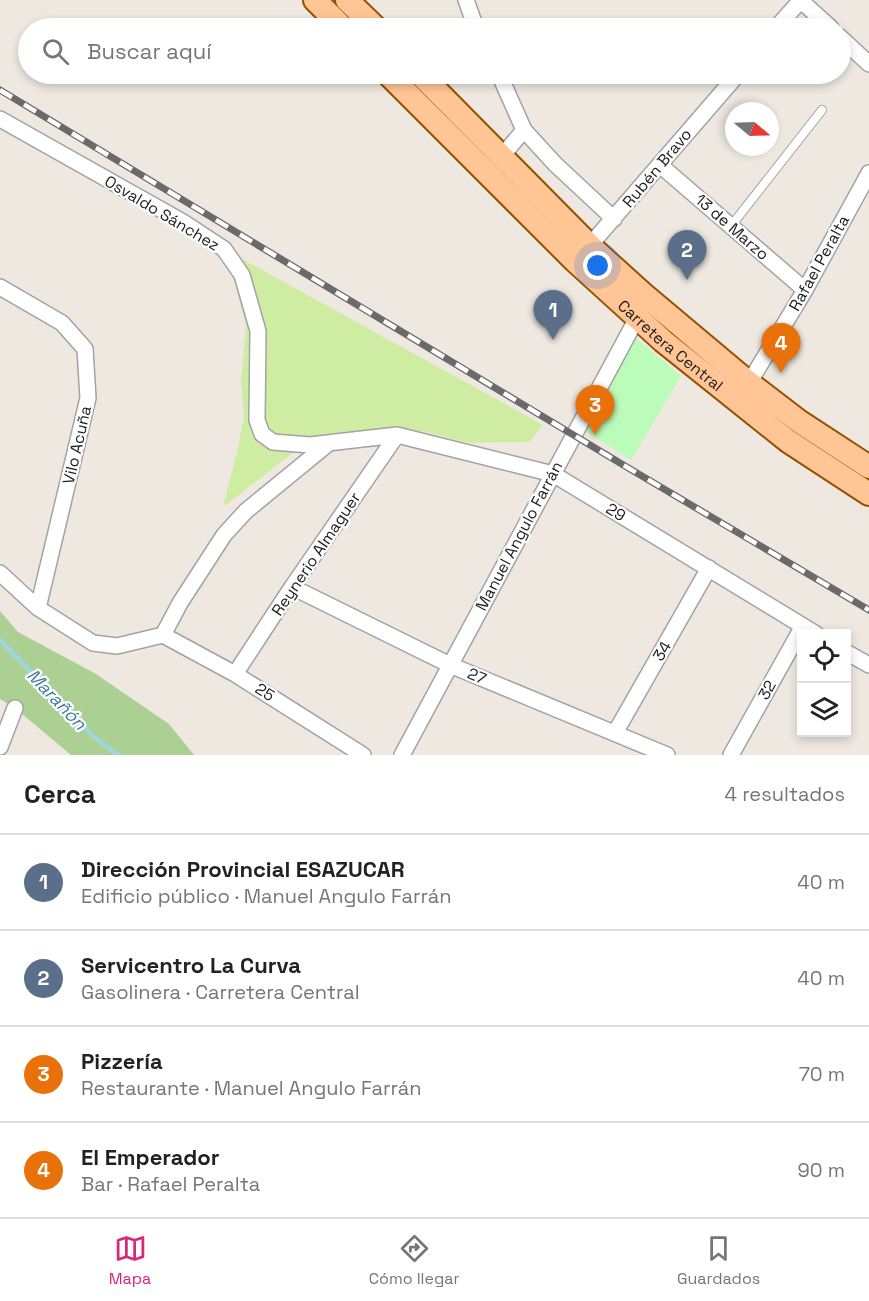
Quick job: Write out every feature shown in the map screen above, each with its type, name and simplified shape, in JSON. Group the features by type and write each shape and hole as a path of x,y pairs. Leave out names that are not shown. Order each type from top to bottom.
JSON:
{"main road":[{"path":"315,0 334,18"},
{"path":"347,0 366,18"},
{"name":"Carretera Central","path":"399,84 583,253 643,294 749,383 800,422 869,467"},
{"name":"Carretera Central","path":"430,84 502,156 637,318 788,441 869,494"}],"street":[{"path":"466,0 472,18"},
{"path":"785,18 800,0 820,18"},
{"path":"851,47 869,64"},
{"path":"503,84 524,130 555,164 614,219"},
{"name":"Rubén Bravo","path":"583,253 729,84"},
{"name":"Osvaldo Sánchez","path":"0,118 183,222 224,249 242,275 258,331 257,420 262,434 273,442 309,445 397,435"},
{"path":"502,156 524,130"},
{"name":"13 de Marzo","path":"660,165 805,290"},
{"name":"Rafael Peralta","path":"749,383 805,290 869,173"},
{"name":"Vilo Acuña","path":"0,287 62,323 85,349 88,398 38,608"},
{"name":"Manuel Angulo Farrán","path":"402,755 637,318"},
{"name":"29","path":"397,435 554,474 808,629"},
{"name":"Reynerio Almaguer","path":"235,674 397,435"},
{"path":"0,573 38,608 93,643 117,646 163,635 180,603 224,535 246,511 329,443"},
{"name":"34","path":"615,733 709,568"},
{"name":"27","path":"292,587 450,665 667,755"},
{"name":"25","path":"163,635 235,674 363,755"},
{"name":"32","path":"731,755 797,651"},
{"path":"851,655 869,665"},
{"path":"0,747 15,708"}],"lane":[{"path":"731,226 822,110"}],"green space":[{"path":"224,249 543,425 529,442 469,443 422,431 312,438 223,507 244,417 241,382 246,325"},
{"path":"636,338 681,376 631,460 585,431"},
{"path":"0,611 18,632 96,674 169,724 194,755 71,755 15,708 0,699"}],"waterway":[{"name":"Marañón","path":"0,640 94,737 118,755"}],"railway":[{"path":"0,90 869,610"}],"place":[{"name":"Servicentro La Curva","path":"687,280"},
{"name":"Dirección Provincial ESAZUCAR","path":"553,340"},
{"name":"El Emperador","path":"781,373"},
{"name":"Pizzería","path":"595,435"}]}
